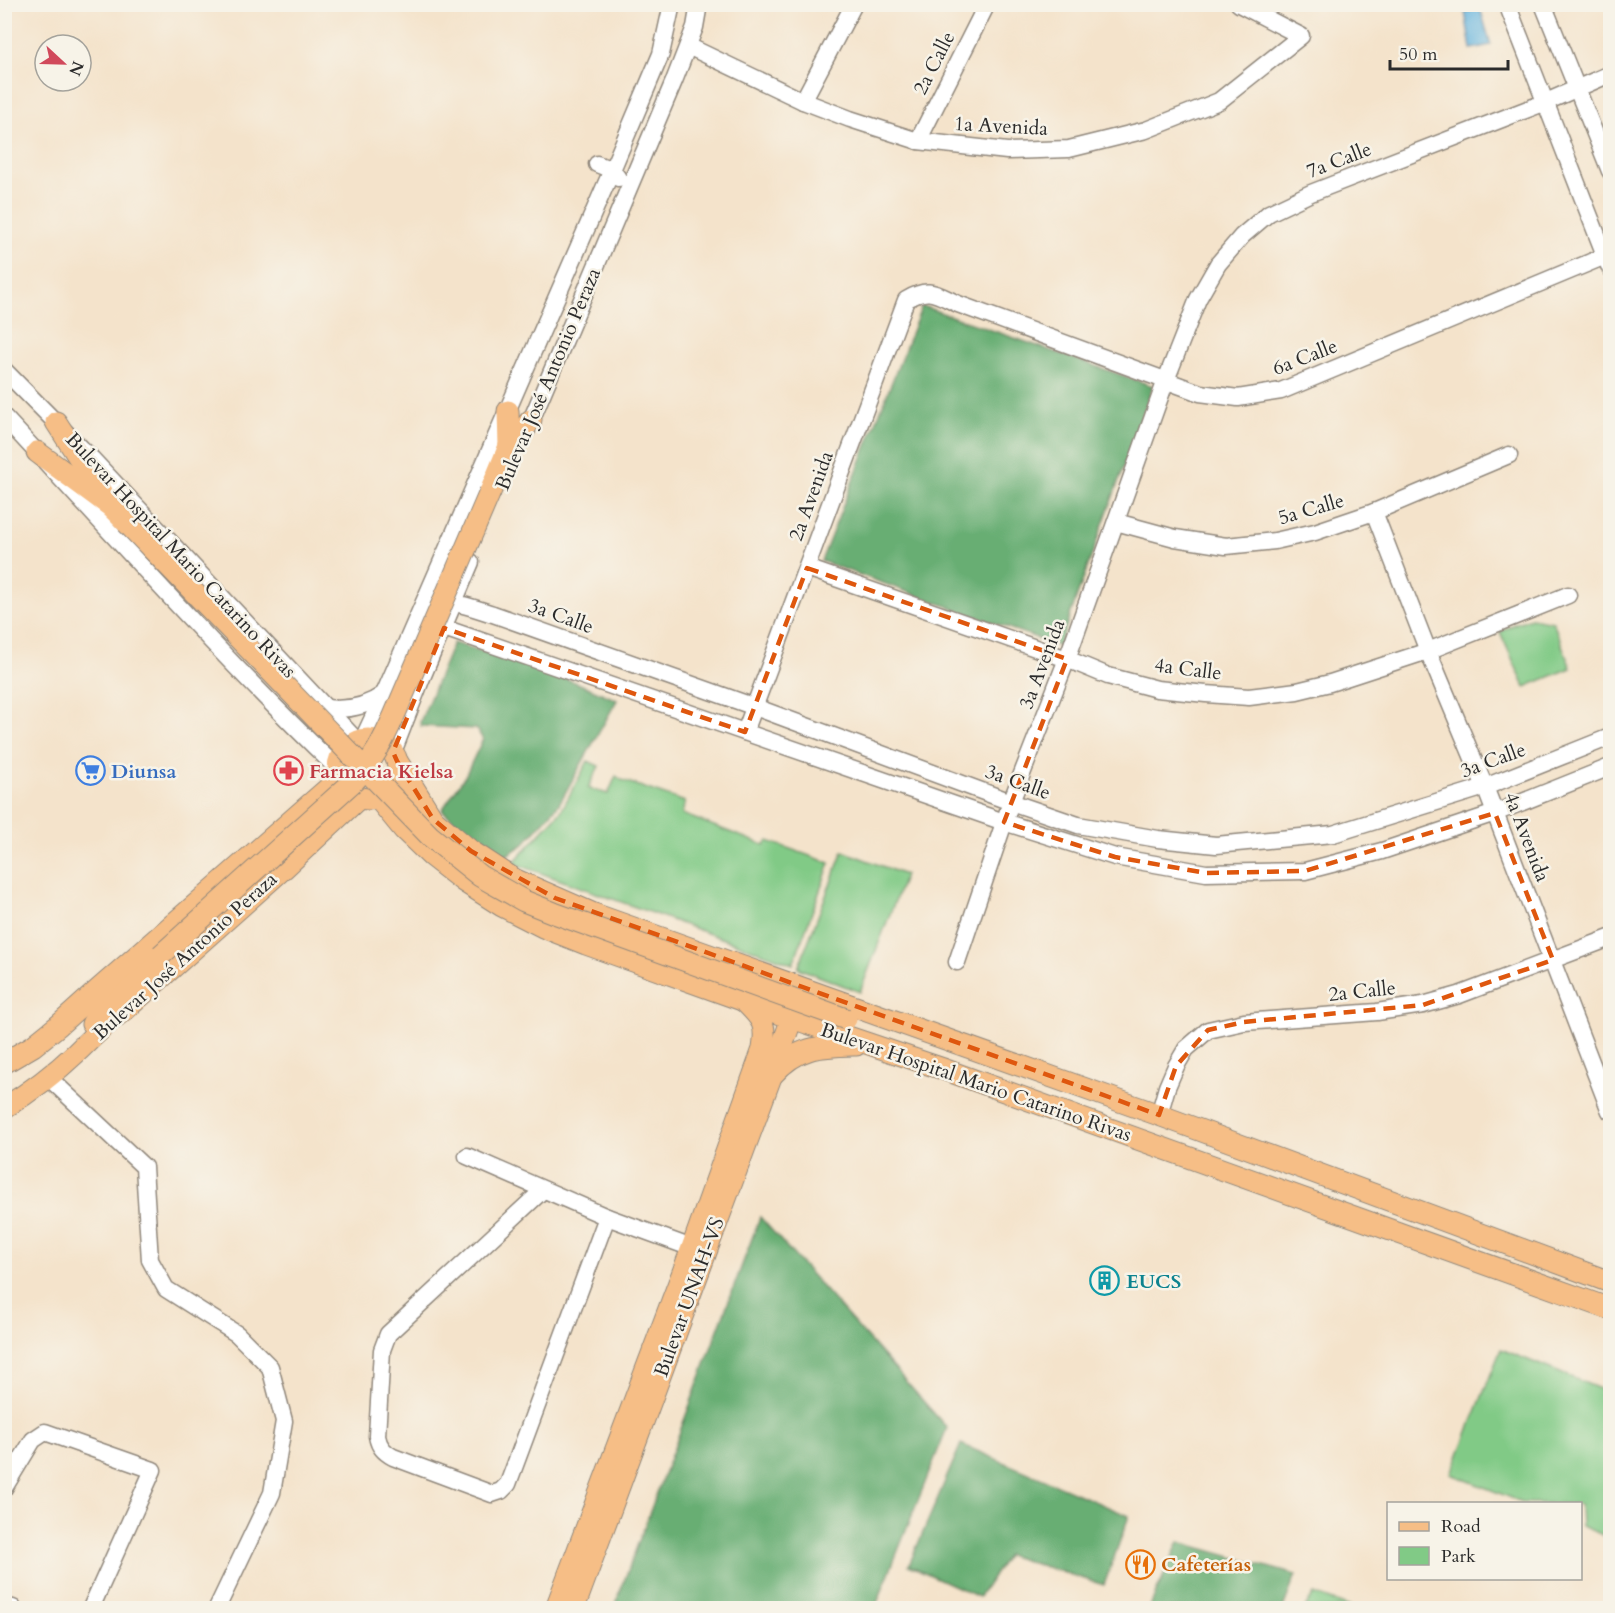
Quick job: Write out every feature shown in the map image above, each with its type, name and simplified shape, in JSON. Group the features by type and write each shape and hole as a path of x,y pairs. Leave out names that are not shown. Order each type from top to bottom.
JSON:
{"main road":[{"path":"508,411 508,446"},
{"path":"74,1055 98,1013 355,780 369,764 380,748 394,716 508,446 531,420"},
{"path":"56,422 110,506"},
{"path":"37,452 110,506"},
{"name":"Bulevar Hospital Mario Catarino Rivas","path":"110,506 430,836 480,876 525,901 554,913 909,1041"},
{"path":"360,740 380,741 395,757 398,770 396,779 385,793 368,797 351,794 344,787 339,774 339,760 349,745 360,740"},
{"name":"Bulevar Hospital Mario Catarino Rivas","path":"395,757 433,819 471,851 514,879 594,914 1159,1115 1610,1282"},
{"name":"Bulevar José Antonio Peraza","path":"4,1063 33,1046 59,1025 339,774"},
{"name":"Bulevar Hospital Mario Catarino Rivas","path":"368,797 431,856 463,880 501,906 543,927 585,944 943,1069 1611,1309"},
{"name":"Bulevar José Antonio Peraza","path":"4,1108 48,1077 74,1055 115,1016 134,1002 283,869 368,797"},
{"name":"Bulevar UNAH-VS","path":"556,1608 601,1512 652,1376 772,1074 792,1018 791,984"},
{"name":"Bulevar UNAH-VS","path":"652,1376 692,1248 763,1049 764,1026 744,1000"},
{"path":"59,1025 98,1013"},
{"path":"909,1041 953,1042"},
{"path":"909,1041 943,1069"},
{"path":"772,1074 792,1056 807,1050 825,1046 870,1044"},
{"name":"Bulevar UNAH-VS","path":"574,1608 601,1512"}],"street":[{"name":"Bulevar José Antonio Peraza","path":"360,740 384,694 508,411 604,167 661,54 672,4"},
{"name":"Bulevar José Antonio Peraza","path":"395,757 421,680 688,46 695,27 699,4"},
{"path":"803,100 854,4"},
{"name":"2a Calle","path":"918,141 987,4"},
{"name":"1a Avenida","path":"688,46 831,112 918,141 1007,151 1069,149 1146,130 1219,100 1301,36 1239,4"},
{"path":"1508,4 1609,259"},
{"path":"1543,4 1611,171"},
{"name":"7a Calle","path":"1166,381 1198,299 1218,264 1242,236 1269,213 1311,193 1546,102 1611,74"},
{"path":"598,262 620,193 621,181 604,167"},
{"name":"6a Calle","path":"906,300 918,292 934,293 958,304 1200,393 1238,398 1281,391 1609,259"},
{"name":"2a Avenida","path":"745,732 906,300"},
{"name":"Bulevar Hospital Mario Catarino Rivas","path":"4,370 326,708 360,740"},
{"name":"3a Avenida","path":"957,962 1011,802 1067,659 1166,381"},
{"name":"Bulevar Hospital Mario Catarino Rivas","path":"4,417 281,715 339,774"},
{"name":"5a Calle","path":"1116,522 1175,538 1226,546 1275,541 1315,532 1374,512 1509,454"},
{"name":"4a Avenida","path":"1374,512 1553,960 1606,1085 1611,1112"},
{"name":"4a Calle","path":"807,568 1067,659 1108,676 1157,689 1249,697 1297,691 1330,683 1428,651 1568,595"},
{"name":"3a Calle","path":"424,603 441,600 454,602 493,614 1078,825 1158,839 1216,845 1333,834 1485,787 1611,737"},
{"name":"3a Calle","path":"444,628 1004,822 1115,857 1206,873 1305,871 1382,851 1495,813 1611,767"},
{"path":"326,708 356,708 384,694"},
{"name":"2a Calle","path":"1159,1115 1176,1066 1186,1049 1208,1030 1244,1022 1377,1012 1423,1005 1459,995 1611,938"},
{"path":"48,1077 144,1167 150,1260 166,1289 237,1334 270,1367 284,1421 272,1493 217,1608"},
{"path":"467,1156 607,1217 692,1248"},
{"path":"543,1190 388,1334 382,1350 376,1436 379,1445 386,1453 492,1494 501,1491 508,1484 607,1217"},
{"path":"4,1488 33,1440 45,1432 153,1470 91,1608"},
{"path":"4,1606 13,1608"}],"highlighted area":[{"path":"807,568 1067,659 1004,822 1115,857 1206,873 1305,871 1495,813 1553,960 1423,1005 1244,1022 1208,1030 1176,1066 1159,1115 555,898 471,851 433,819 397,761 393,752 444,628 745,732"}],"green space":[{"path":"922,306 1153,386 1059,646 821,561"},
{"path":"1531,618 1553,622 1571,668 1525,687 1500,632"},
{"path":"453,643 536,668 617,700 559,804 524,844 504,857 480,843 442,810 465,776 483,739 476,729 421,726 420,722"},
{"path":"588,761 599,766 588,788 608,794 616,776 685,802 682,814 764,845 768,841 830,863 793,964 513,863 561,811"},
{"path":"843,851 905,875 860,992 798,968"},
{"path":"760,1217 947,1428 875,1608 614,1608"},
{"path":"1501,1349 1610,1393 1610,1538 1582,1526 1582,1502 1521,1502 1451,1474"},
{"path":"961,1444 1129,1516 1104,1585 1007,1555 979,1597 909,1565"},
{"path":"1179,1542 1296,1575 1283,1608 1149,1608"},
{"path":"1314,1594 1353,1608 1305,1608"}],"water":[{"path":"1480,8 1491,45 1471,49 1465,12"}],"place":[{"name":"Diunsa","path":"90,771"},
{"name":"Farmacia Kielsa","path":"288,771"},
{"name":"EUCS","path":"1105,1281"},
{"name":"Cafeterías","path":"1140,1564"}]}
